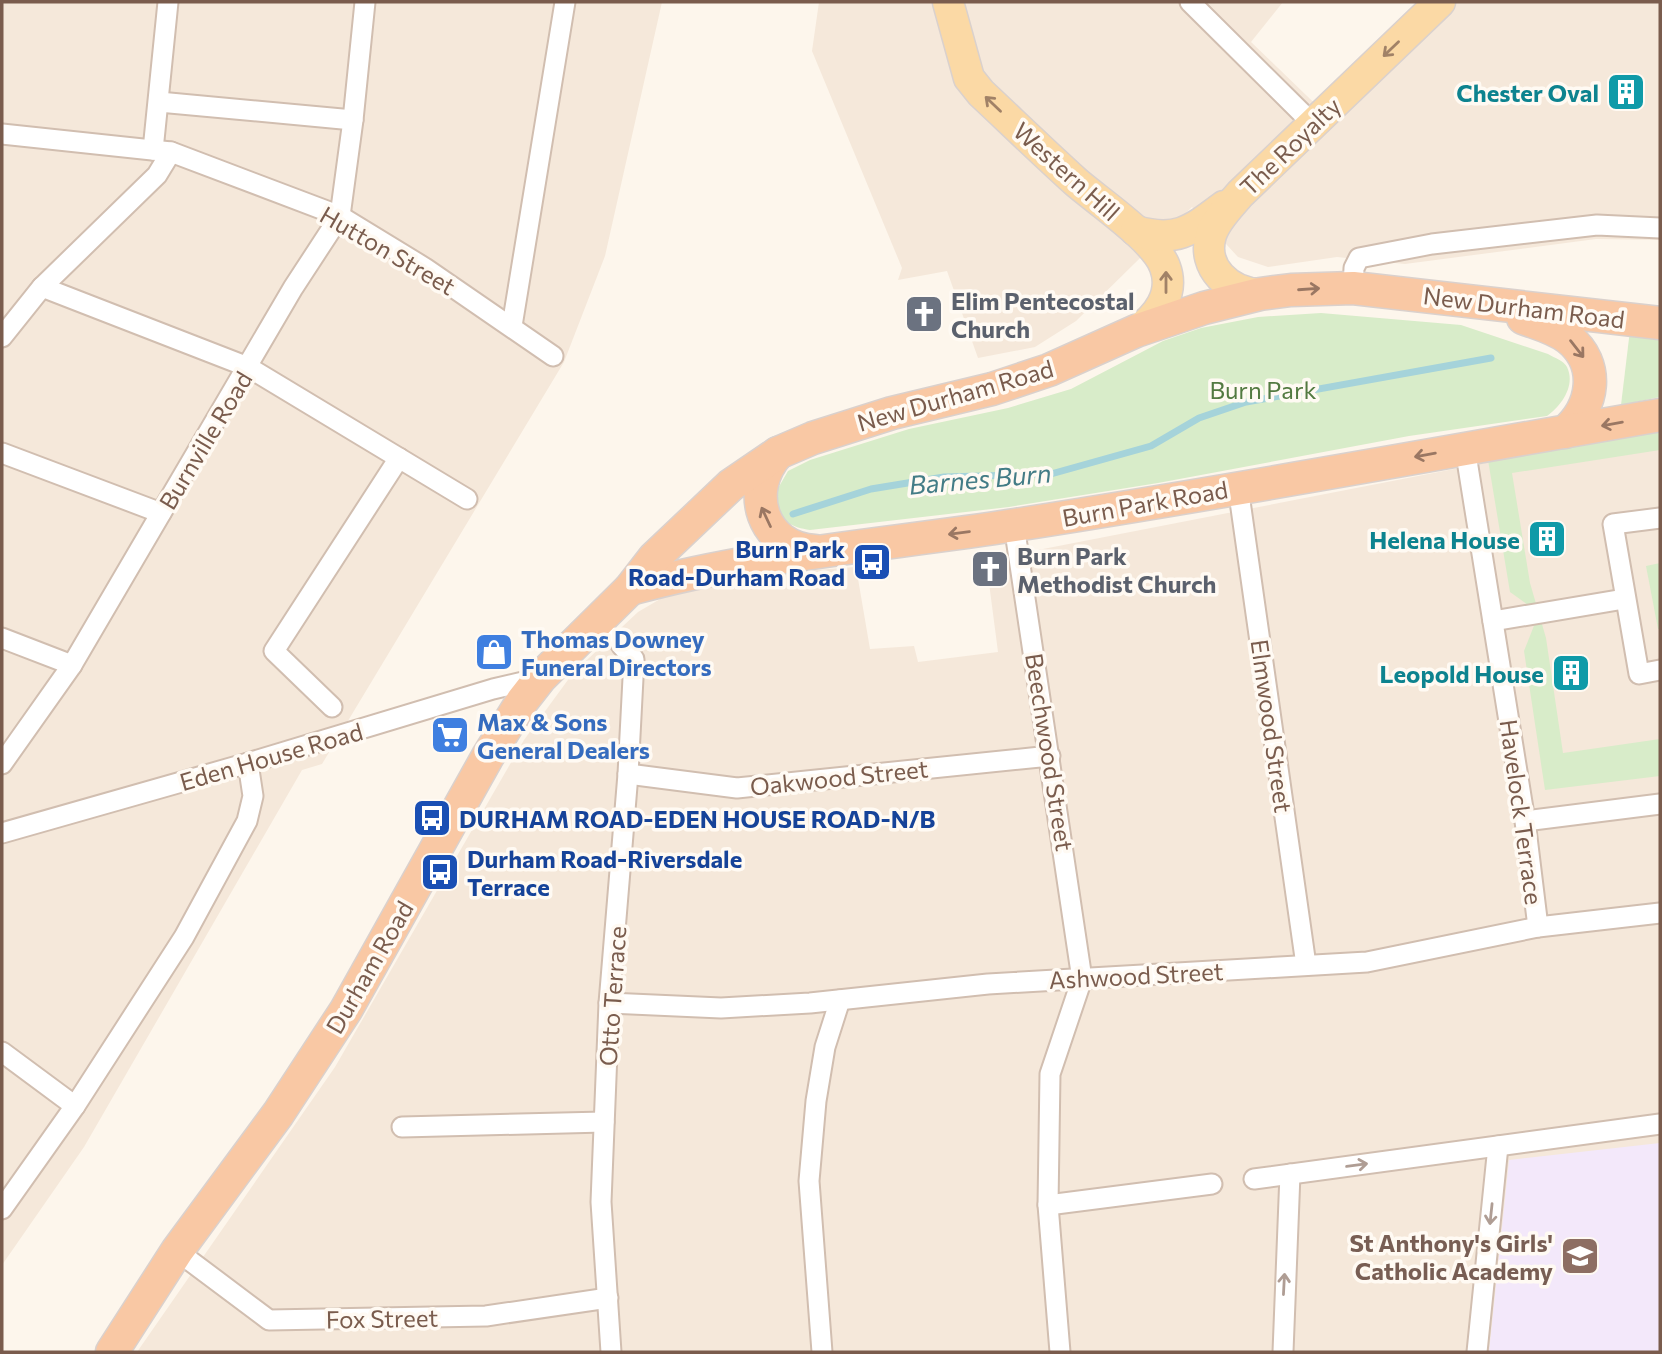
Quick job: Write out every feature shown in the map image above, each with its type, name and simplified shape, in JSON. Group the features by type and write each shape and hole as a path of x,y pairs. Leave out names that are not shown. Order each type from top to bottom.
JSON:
{"highway":[{"name":"New Durham Road","path":"630,589 672,540 731,485 778,453 813,438 892,414 992,389 1049,370 1136,331 1213,306 1260,294 1353,288 1660,323"},
{"path":"1472,300 1559,332 1577,347 1588,368 1590,393 1579,417 1565,432"},
{"name":"Burn Park Road","path":"630,589 688,573 820,551 1014,526 1660,415"},
{"path":"778,453 770,462 761,484 759,496 763,515 775,534 785,542 796,547 820,551"},
{"name":"Durham Road","path":"112,1352 177,1251 278,1114 346,1010 504,727 541,677 630,589"}],"main road":[{"name":"Western Hill","path":"948,2 969,78 981,93 1076,182 1136,231 1165,265 1167,285 1161,307 1155,316 1136,331"},
{"name":"The Royalty","path":"1260,294 1241,292 1219,275 1211,257 1212,232 1240,194 1440,2"},
{"path":"1136,231 1166,237 1179,235 1196,227 1240,194"}],"street":[{"path":"2,337 42,287 157,175 162,151 159,102 169,2"},
{"path":"340,216 354,120 365,2"},
{"path":"512,326 565,2"},
{"path":"1191,2 1313,124"},
{"path":"159,102 354,120"},
{"name":"Hutton Street","path":"2,134 162,151 340,216 425,268 554,356"},
{"name":"Burnville Road","path":"2,764 72,665 293,288 340,216"},
{"path":"1353,288 1360,258 1432,244 1597,225 1660,228"},
{"path":"42,287 248,367 467,499"},
{"name":"Havelock Terrace","path":"1465,448 1525,821 1538,927"},
{"path":"2,453 161,513"},
{"path":"332,706 274,651 399,458"},
{"name":"Elmwood Street","path":"1238,487 1306,965"},
{"path":"1660,518 1613,524 1639,674 1660,670"},
{"name":"Beechwood Street","path":"1014,526 1083,979"},
{"path":"1493,621 1624,599"},
{"path":"596,620 621,645"},
{"path":"2,638 72,665"},
{"name":"Otto Terrace","path":"611,1352 601,1202 610,1003 634,659 621,645"},
{"name":"Eden House Road","path":"2,833 541,677"},
{"name":"Oakwood Street","path":"628,774 737,788 1050,756"},
{"path":"2,1209 75,1106 184,937 247,821 253,796 248,763"},
{"path":"1525,821 1660,804"},
{"name":"Ashwood Street","path":"610,1003 721,1007 840,1000 988,984 1367,962 1538,927 1660,913"},
{"path":"1059,1352 1048,1205 1050,1074 1083,979"},
{"path":"822,1352 809,1181 825,1047 840,1000"},
{"path":"2,1052 75,1106"},
{"path":"402,1127 604,1122"},
{"path":"1255,1179 1660,1124"},
{"path":"1478,1352 1498,1146"},
{"path":"1283,1352 1290,1174"},
{"path":"1048,1205 1212,1184"},
{"name":"Fox Street","path":"177,1251 269,1321 486,1316 608,1298"}],"shaded area":[{"path":"2,2 662,2 605,256 564,362 322,764 302,770 84,1147 2,1265"},
{"path":"819,2 1283,2 1251,42 1336,124 1457,2 1660,2 1660,240 1596,239 1405,264 1337,257 1268,267 1238,257 1192,207 1076,321 1035,347 978,358 947,271 898,280 902,268 812,51"},
{"path":"1660,429 1660,1352 137,1352 335,1067 524,740 573,673 638,612 667,595 762,574 856,567 870,649 914,646 918,662 998,652 986,560"},
{"name":"St Anthony's Girls' Catholic Academy","path":"1660,1143 1660,1352 1489,1352 1509,1160"}],"green space":[{"name":"Burn Park","path":"1321,313 1461,325 1548,354 1567,367 1570,381 1566,395 1547,416 1409,436 1158,483 1009,507 810,530 788,523 774,506 777,490 788,471 810,460 909,429 1008,408 1071,389 1163,341 1201,328 1258,317"},
{"path":"1630,330 1660,336 1660,397 1621,405"},
{"path":"1660,429 1660,450 1512,473 1530,583 1539,613 1510,592 1487,454"},
{"path":"1660,563 1660,629 1658,629 1646,566"},
{"path":"1539,613 1546,638 1563,753 1660,739 1660,776 1545,790 1524,651"}],"waterway":[{"name":"Barnes Burn","path":"793,514 871,489 944,477 1051,474 1151,446 1199,418 1246,402 1491,358"}],"place":[{"name":"Chester Oval","path":"1626,92"},
{"name":"Elim Pentecostal Church","path":"924,314"},
{"name":"Helena House","path":"1547,539"},
{"name":"Burn Park Road-Durham Road","path":"872,562"},
{"name":"Burn Park Methodist Church","path":"990,569"},
{"name":"Thomas Downey Funeral Directors","path":"494,652"},
{"name":"Leopold House","path":"1571,673"},
{"name":"Max & Sons General Dealers","path":"450,735"},
{"name":"DURHAM ROAD-EDEN HOUSE ROAD-N/B","path":"432,818"},
{"name":"Durham Road-Riversdale Terrace","path":"440,872"},
{"name":"St Anthony's Girls' Catholic Academy","path":"1580,1256"}]}
